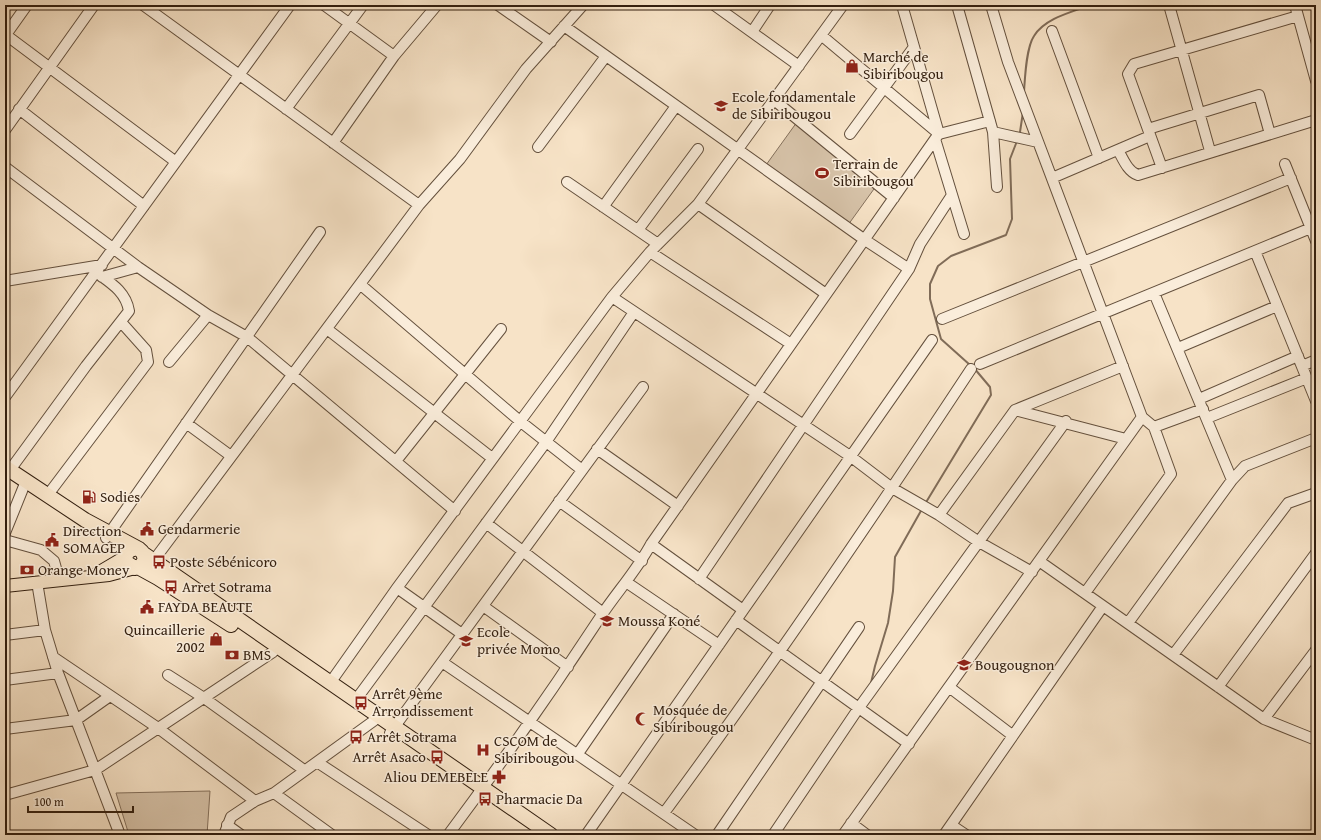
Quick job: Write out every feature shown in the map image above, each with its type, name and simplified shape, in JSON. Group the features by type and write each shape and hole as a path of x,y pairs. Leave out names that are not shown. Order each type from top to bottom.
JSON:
{"highway":[{"path":"7,469 330,683 355,700 376,719"},
{"path":"137,555 126,563 158,578 376,719 538,835"},
{"path":"480,792 551,835"}],"main road":[{"path":"90,577 137,555"},
{"path":"5,586 59,579 109,575 137,568"}],"street":[{"path":"27,5 5,35 176,162"},
{"path":"5,130 94,5"},
{"path":"143,5 419,205"},
{"path":"5,397 100,271 113,248 290,5"},
{"path":"324,5 394,56"},
{"path":"286,109 363,5"},
{"path":"333,143 394,56 437,5"},
{"path":"498,5 551,42"},
{"path":"137,555 231,456 361,285 419,205 460,159 526,69 582,5"},
{"path":"714,5 798,66"},
{"path":"752,32 770,5"},
{"path":"330,683 397,588 612,297 650,252 698,204 843,5"},
{"path":"902,5 952,195 964,234"},
{"path":"957,5 993,132 997,187"},
{"path":"991,5 1008,62 1142,417 1154,427 1171,474 1085,593"},
{"path":"1169,5 1210,151"},
{"path":"1295,5 1316,80"},
{"path":"1162,168 1128,74 1129,69 1134,64 1181,49 1298,16"},
{"path":"564,26 737,150 909,269"},
{"path":"1052,31 1099,158"},
{"path":"821,35 883,87 937,137"},
{"path":"850,134 883,87 914,47"},
{"path":"538,147 606,56"},
{"path":"1052,178 1118,150 1149,133 1199,112 1259,95 1270,134"},
{"path":"774,100 894,198"},
{"path":"603,207 676,106"},
{"path":"20,109 144,206"},
{"path":"1118,150 1133,173 1143,174 1210,151 1316,120"},
{"path":"448,835 530,722 603,613 642,561 651,544 937,137 990,121"},
{"path":"993,132 1038,142"},
{"path":"638,230 698,148"},
{"path":"1285,164 1316,241"},
{"path":"5,167 138,267 208,315 247,337 455,511"},
{"path":"942,319 1291,178"},
{"path":"567,182 658,244"},
{"path":"699,578 909,269 930,227 952,195"},
{"path":"698,204 826,294"},
{"path":"664,812 780,652 976,367 1311,228"},
{"path":"108,536 320,232"},
{"path":"1255,251 1316,401"},
{"path":"650,252 791,344"},
{"path":"5,281 138,267"},
{"path":"7,469 129,311 128,303 117,288 100,271"},
{"path":"361,285 464,375 582,470"},
{"path":"1154,293 1232,480"},
{"path":"612,297 850,456 892,488 939,514 979,542 1032,572"},
{"path":"1178,348 1277,306"},
{"path":"355,700 546,442 634,312"},
{"path":"170,362 208,315"},
{"path":"47,496 148,362 146,350 121,322"},
{"path":"327,329 492,458"},
{"path":"396,461 501,329"},
{"path":"586,835 932,340"},
{"path":"1199,399 1298,356"},
{"path":"1302,366 1316,360"},
{"path":"939,514 1015,410 1123,366"},
{"path":"1154,427 1205,413 1306,378"},
{"path":"392,730 643,386"},
{"path":"1015,410 1066,421 1126,439"},
{"path":"843,835 1142,417"},
{"path":"773,835 858,709 1066,421"},
{"path":"186,423 231,456"},
{"path":"1128,623 1232,480 1245,466 1316,438"},
{"path":"597,449 678,506"},
{"path":"5,533 26,481"},
{"path":"1173,655 1288,503 1316,492"},
{"path":"559,501 642,561"},
{"path":"486,523 603,613"},
{"path":"5,540 41,550 54,561 59,579"},
{"path":"651,544 743,610"},
{"path":"1218,687 1316,553"},
{"path":"1039,561 1264,719 1316,740"},
{"path":"37,582 46,630 58,673 120,835"},
{"path":"626,582 719,644"},
{"path":"397,588 462,634"},
{"path":"483,606 568,667"},
{"path":"944,835 1103,606"},
{"path":"577,755 674,614"},
{"path":"736,620 820,682 909,744"},
{"path":"717,835 859,627"},
{"path":"5,635 46,630"},
{"path":"1264,719 1316,650"},
{"path":"6,794 95,770 273,652"},
{"path":"53,657 158,728 256,801"},
{"path":"442,662 621,785 664,812 695,835"},
{"path":"5,680 58,673"},
{"path":"168,675 204,698 304,770"},
{"path":"949,687 1012,736"},
{"path":"5,729 76,720 110,696"},
{"path":"241,835 225,830 231,817 256,801 274,793 376,719"},
{"path":"317,762 428,835"},
{"path":"274,793 332,835"},
{"path":"851,823 867,835"},
{"path":"951,825 966,835"}],"shaded area":[{"name":"Terrain de Sibiribougou","path":"797,122 879,182 848,225 766,165"},
{"path":"210,791 207,835 129,835 116,793"}],"waterway":[{"path":"1024,92 1025,71 1029,48 1034,36 1052,20 1091,5"},
{"path":"1020,132 1023,112"},
{"path":"970,365 941,339 930,299 930,284 938,266 951,256 1006,235 1012,219 1010,159 1017,141"},
{"path":"925,504 991,395 990,387 974,368"},
{"path":"871,683 888,623 893,591 895,557 922,509"}],"place":[{"name":"Marché de Sibiribougou","path":"852,66"},
{"name":"Ecole fondamentale de Sibiribougou","path":"721,106"},
{"name":"Terrain de Sibiribougou","path":"822,173"},
{"name":"Sodies","path":"89,497"},
{"name":"Gendarmerie","path":"147,529"},
{"name":"Direction SOMAGEP","path":"52,540"},
{"name":"Poste Sébénicoro","path":"159,562"},
{"name":"Orange Money","path":"27,570"},
{"name":"Arret Sotrama","path":"171,587"},
{"name":"FAYDA BEAUTE","path":"147,607"},
{"name":"Moussa Koné","path":"607,621"},
{"name":"Quincaillerie 2002","path":"216,639"},
{"name":"Ecole privée Momo","path":"466,641"},
{"name":"BMS","path":"232,655"},
{"name":"Bougougnon","path":"964,665"},
{"name":"Arrêt 9ème Arrondissement","path":"361,703"},
{"name":"Mosquée de Sibiribougou","path":"642,719"},
{"name":"Arrêt Sotrama","path":"356,737"},
{"name":"CSCOM de Sibiribougou","path":"483,750"},
{"name":"Arrêt Asaco","path":"437,757"},
{"name":"Aliou DEMEBELE","path":"499,777"},
{"name":"Pharmacie Da","path":"485,799"}]}
